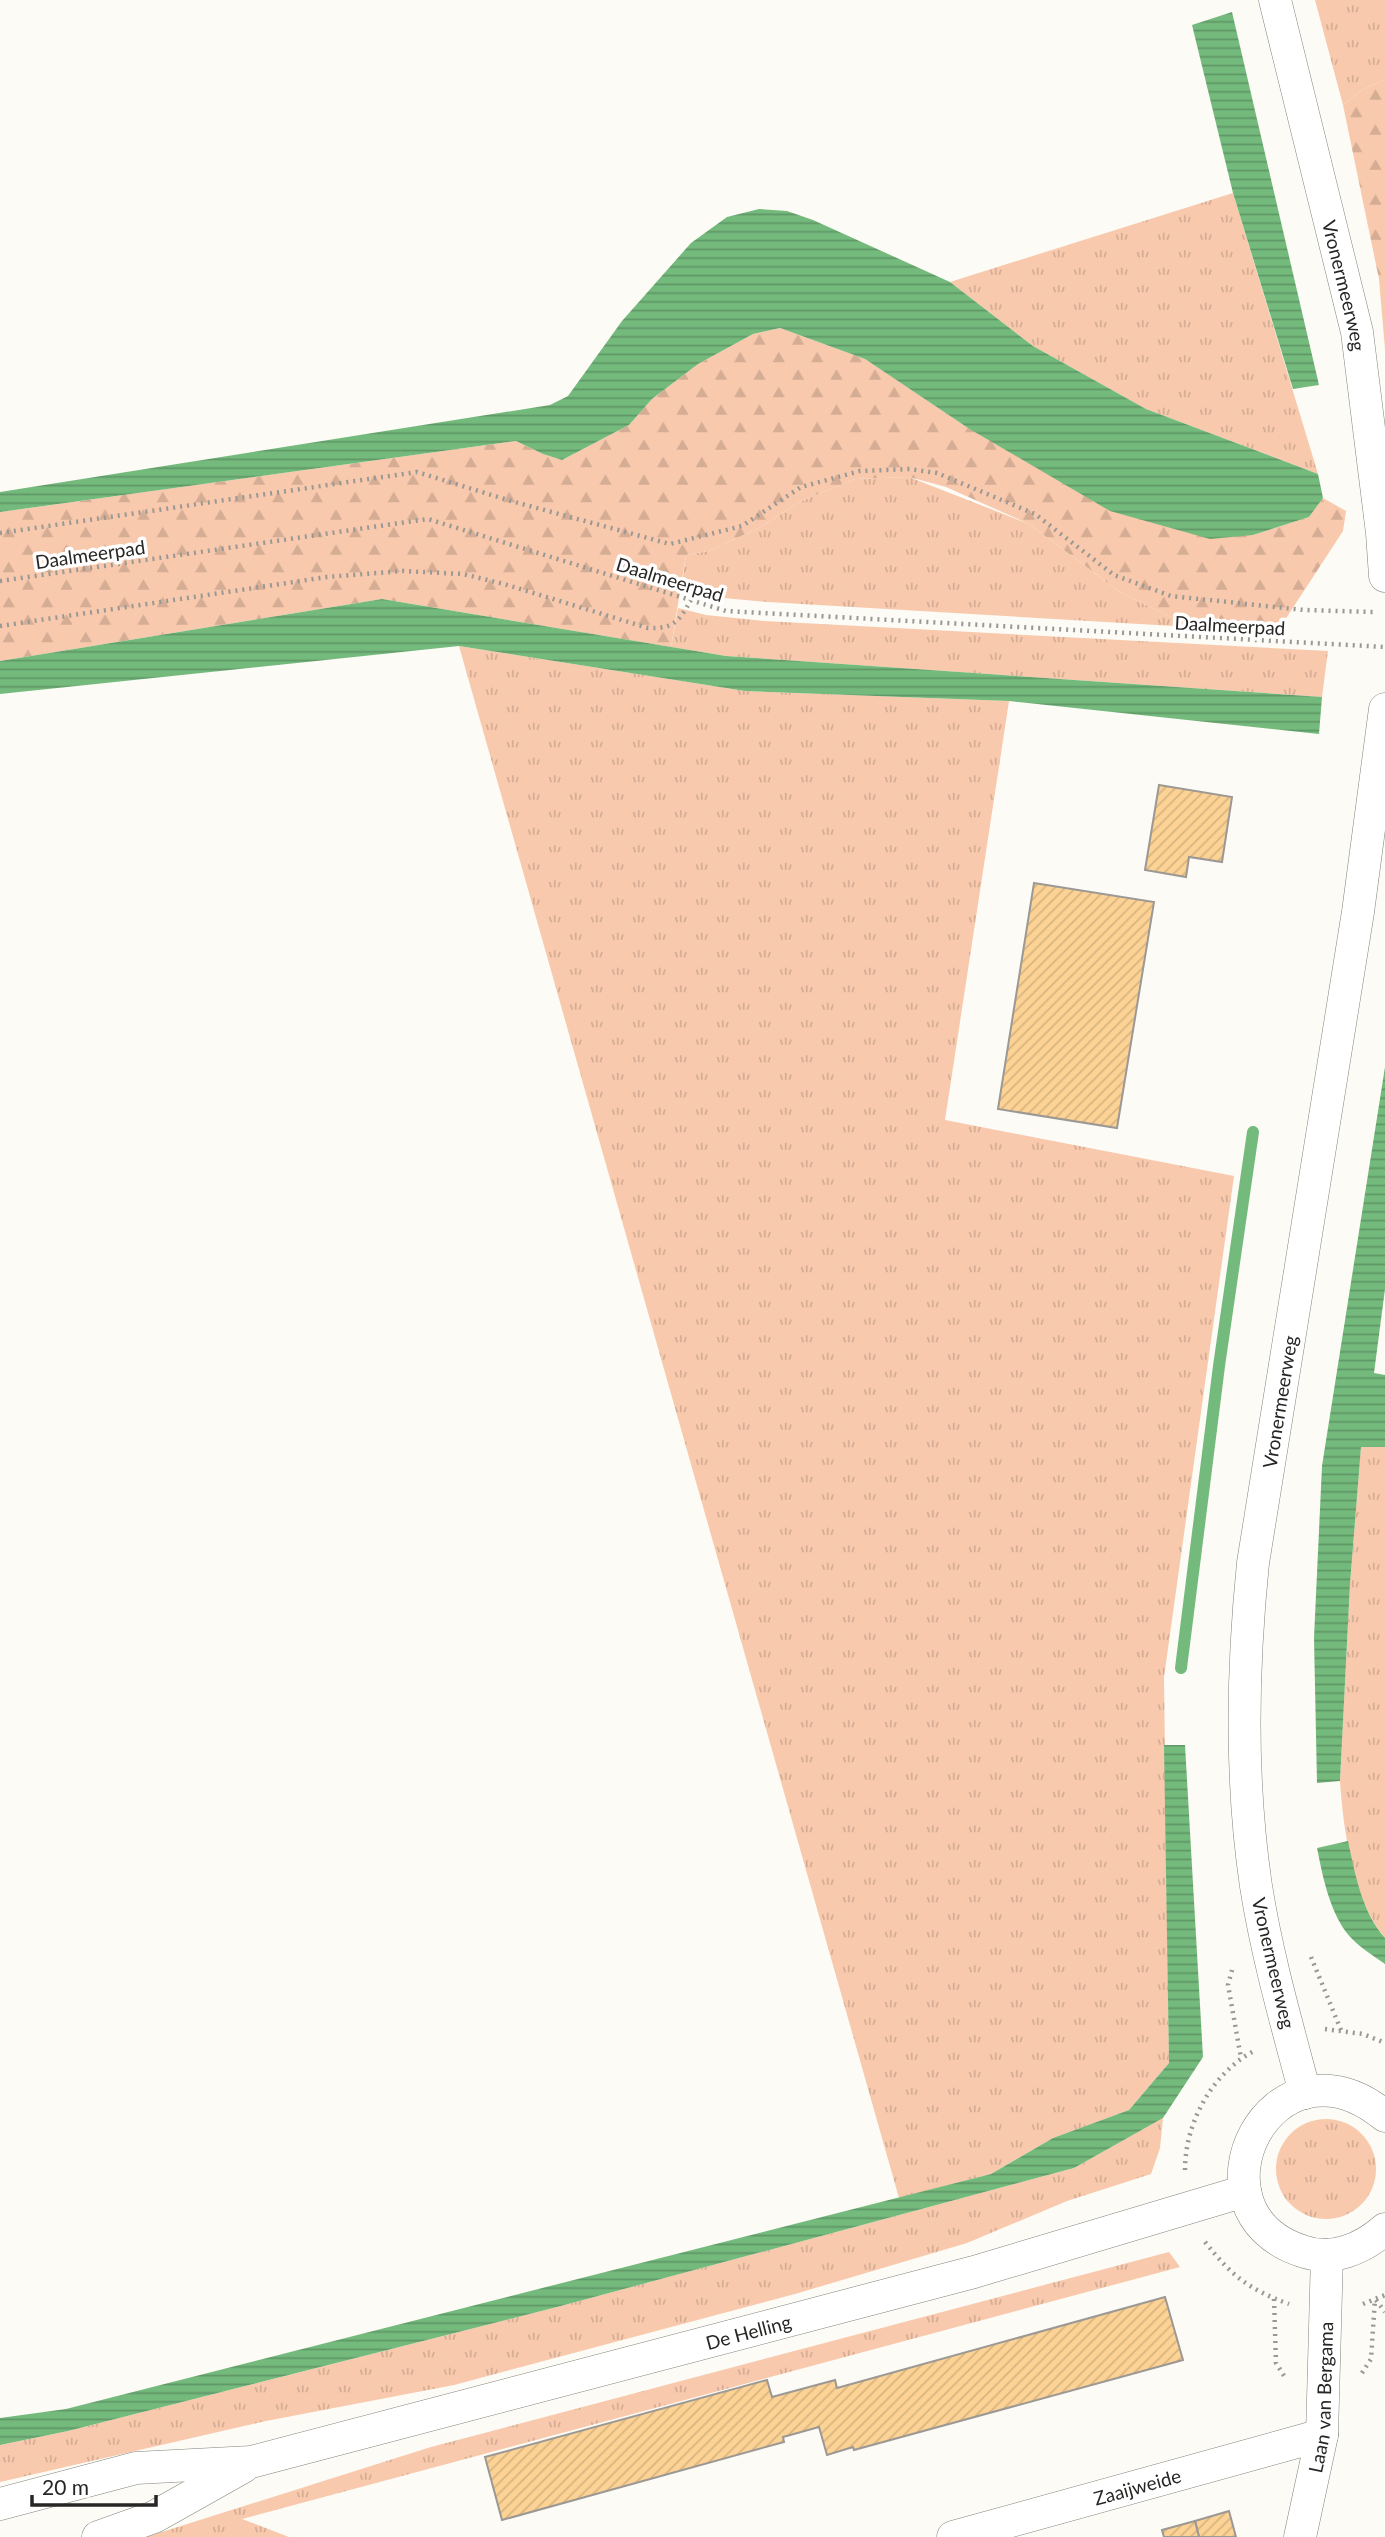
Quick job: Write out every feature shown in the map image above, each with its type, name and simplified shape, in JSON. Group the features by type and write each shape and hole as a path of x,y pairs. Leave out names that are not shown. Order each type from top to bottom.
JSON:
{"street":[{"name":"Vronermeerweg","path":"1275,0 1357,332 1385,576"},
{"name":"Vronermeerweg","path":"1305,2093 1272,1966 1256,1886 1243,1717 1245,1659 1254,1563 1358,912 1385,709"},
{"path":"1385,2116 1357,2097 1331,2091 1305,2093 1282,2103 1262,2119 1249,2141 1243,2166 1245,2191 1256,2217 1274,2238 1291,2248 1309,2254 1327,2255 1350,2251 1370,2242 1385,2229"},
{"name":"De Helling","path":"0,2504 136,2468 251,2462 974,2272 1245,2191"},
{"name":"Laan van Bergama","path":"1300,2537 1322,2435 1327,2255"},
{"name":"Zaaijweide","path":"953,2537 1322,2435"},
{"name":"De Helling","path":"98,2537 154,2518 251,2462"}],"path":[{"path":"0,533 416,472 511,502 670,544 742,526 801,487 860,471 910,469 937,473 1035,514 1114,575 1171,596 1304,610 1385,612"},
{"name":"Daalmeerpad","path":"0,581 428,519 726,611 1385,647"},
{"path":"0,626 327,577 403,571 463,574 648,628 664,629 680,619 691,600"},
{"path":"1375,2300 1385,2312"}],"green space":[{"path":"1315,0 1385,0 1385,79 1360,91 1343,105"},
{"path":"1385,79 1385,349 1379,279 1343,105 1360,91"},
{"path":"1233,193 1318,474 1146,409 1033,346 950,282"},
{"path":"780,328 865,359 968,428 1253,535 1309,517 1323,498 1346,511 1343,531 1281,626 1191,627 1120,592 1029,524 946,487 909,477 855,479 799,502 759,528 708,551 686,555 671,647 382,599 0,661 0,512 516,441 562,460 629,425 652,399 698,364 753,334"},
{"path":"909,477 1029,524 1120,592 1191,627 768,602 713,597 681,590 686,555 708,551 759,528 799,502 855,479"},
{"path":"678,608 706,615 764,621 1328,651 1322,697 726,656 671,647"},
{"path":"459,646 745,691 1009,701 945,1120 1234,1176 1164,1677 1169,2063 1129,2110 1053,2138 991,2174 899,2198"},
{"path":"1361,1446 1385,1447 1385,1938 1374,1923 1357,1884 1347,1842 1340,1781 1350,1584"},
{"path":"1163,2118 1160,2148 1151,2174 1067,2201 967,2243 795,2294 454,2385 266,2421 0,2482 0,2445 68,2431 557,2307 1074,2168"},
{"path":"1326,2119 1354,2127 1368,2141 1376,2169 1368,2197 1354,2211 1326,2219 1298,2211 1284,2197 1276,2169 1284,2141 1298,2127"},
{"path":"1169,2252 1180,2267 242,2519 289,2537 146,2537 431,2447"}],"shaded area":[{"path":"1232,12 1319,385 1293,389 1233,193 1192,25"},
{"path":"759,209 787,211 813,220 950,282 1033,346 1146,409 1318,474 1323,498 1309,517 1253,535 1210,539 1110,511 968,428 865,359 780,328 753,334 698,364 652,399 629,425 562,460 516,441 0,512 0,492 550,405 568,396 622,321 691,243 727,217"},
{"path":"382,599 726,656 1322,697 1319,734 1009,701 745,691 459,646 0,694 0,661"},
{"path":"1385,1067 1385,1289 1374,1373 1385,1375 1385,1447 1361,1447 1350,1584 1340,1781 1317,1783 1314,1638 1322,1466"},
{"path":"1164,1745 1185,1745 1203,2057 1163,2118 1074,2168 557,2307 68,2431 0,2445 0,2418 66,2409 991,2174 1053,2138 1129,2110 1169,2063"},
{"path":"1348,1841 1365,1905 1385,1938 1385,1964 1346,1932 1327,1892 1317,1848"}],"building":[{"path":"1159,785 1232,797 1222,862 1189,857 1186,877 1145,870"},
{"path":"1034,883 1154,902 1117,1128 998,1109"},
{"path":"1165,2297 1183,2360 854,2450 853,2447 827,2455 819,2427 783,2437 784,2442 502,2520 485,2457 767,2380 772,2397 835,2380 837,2388"},
{"path":"1229,2511 1236,2537 1199,2537 1195,2521"},
{"path":"1195,2521 1199,2537 1164,2537 1162,2530"}],"waterway":[{"path":"1181,1668 1219,1366 1253,1132"}]}
